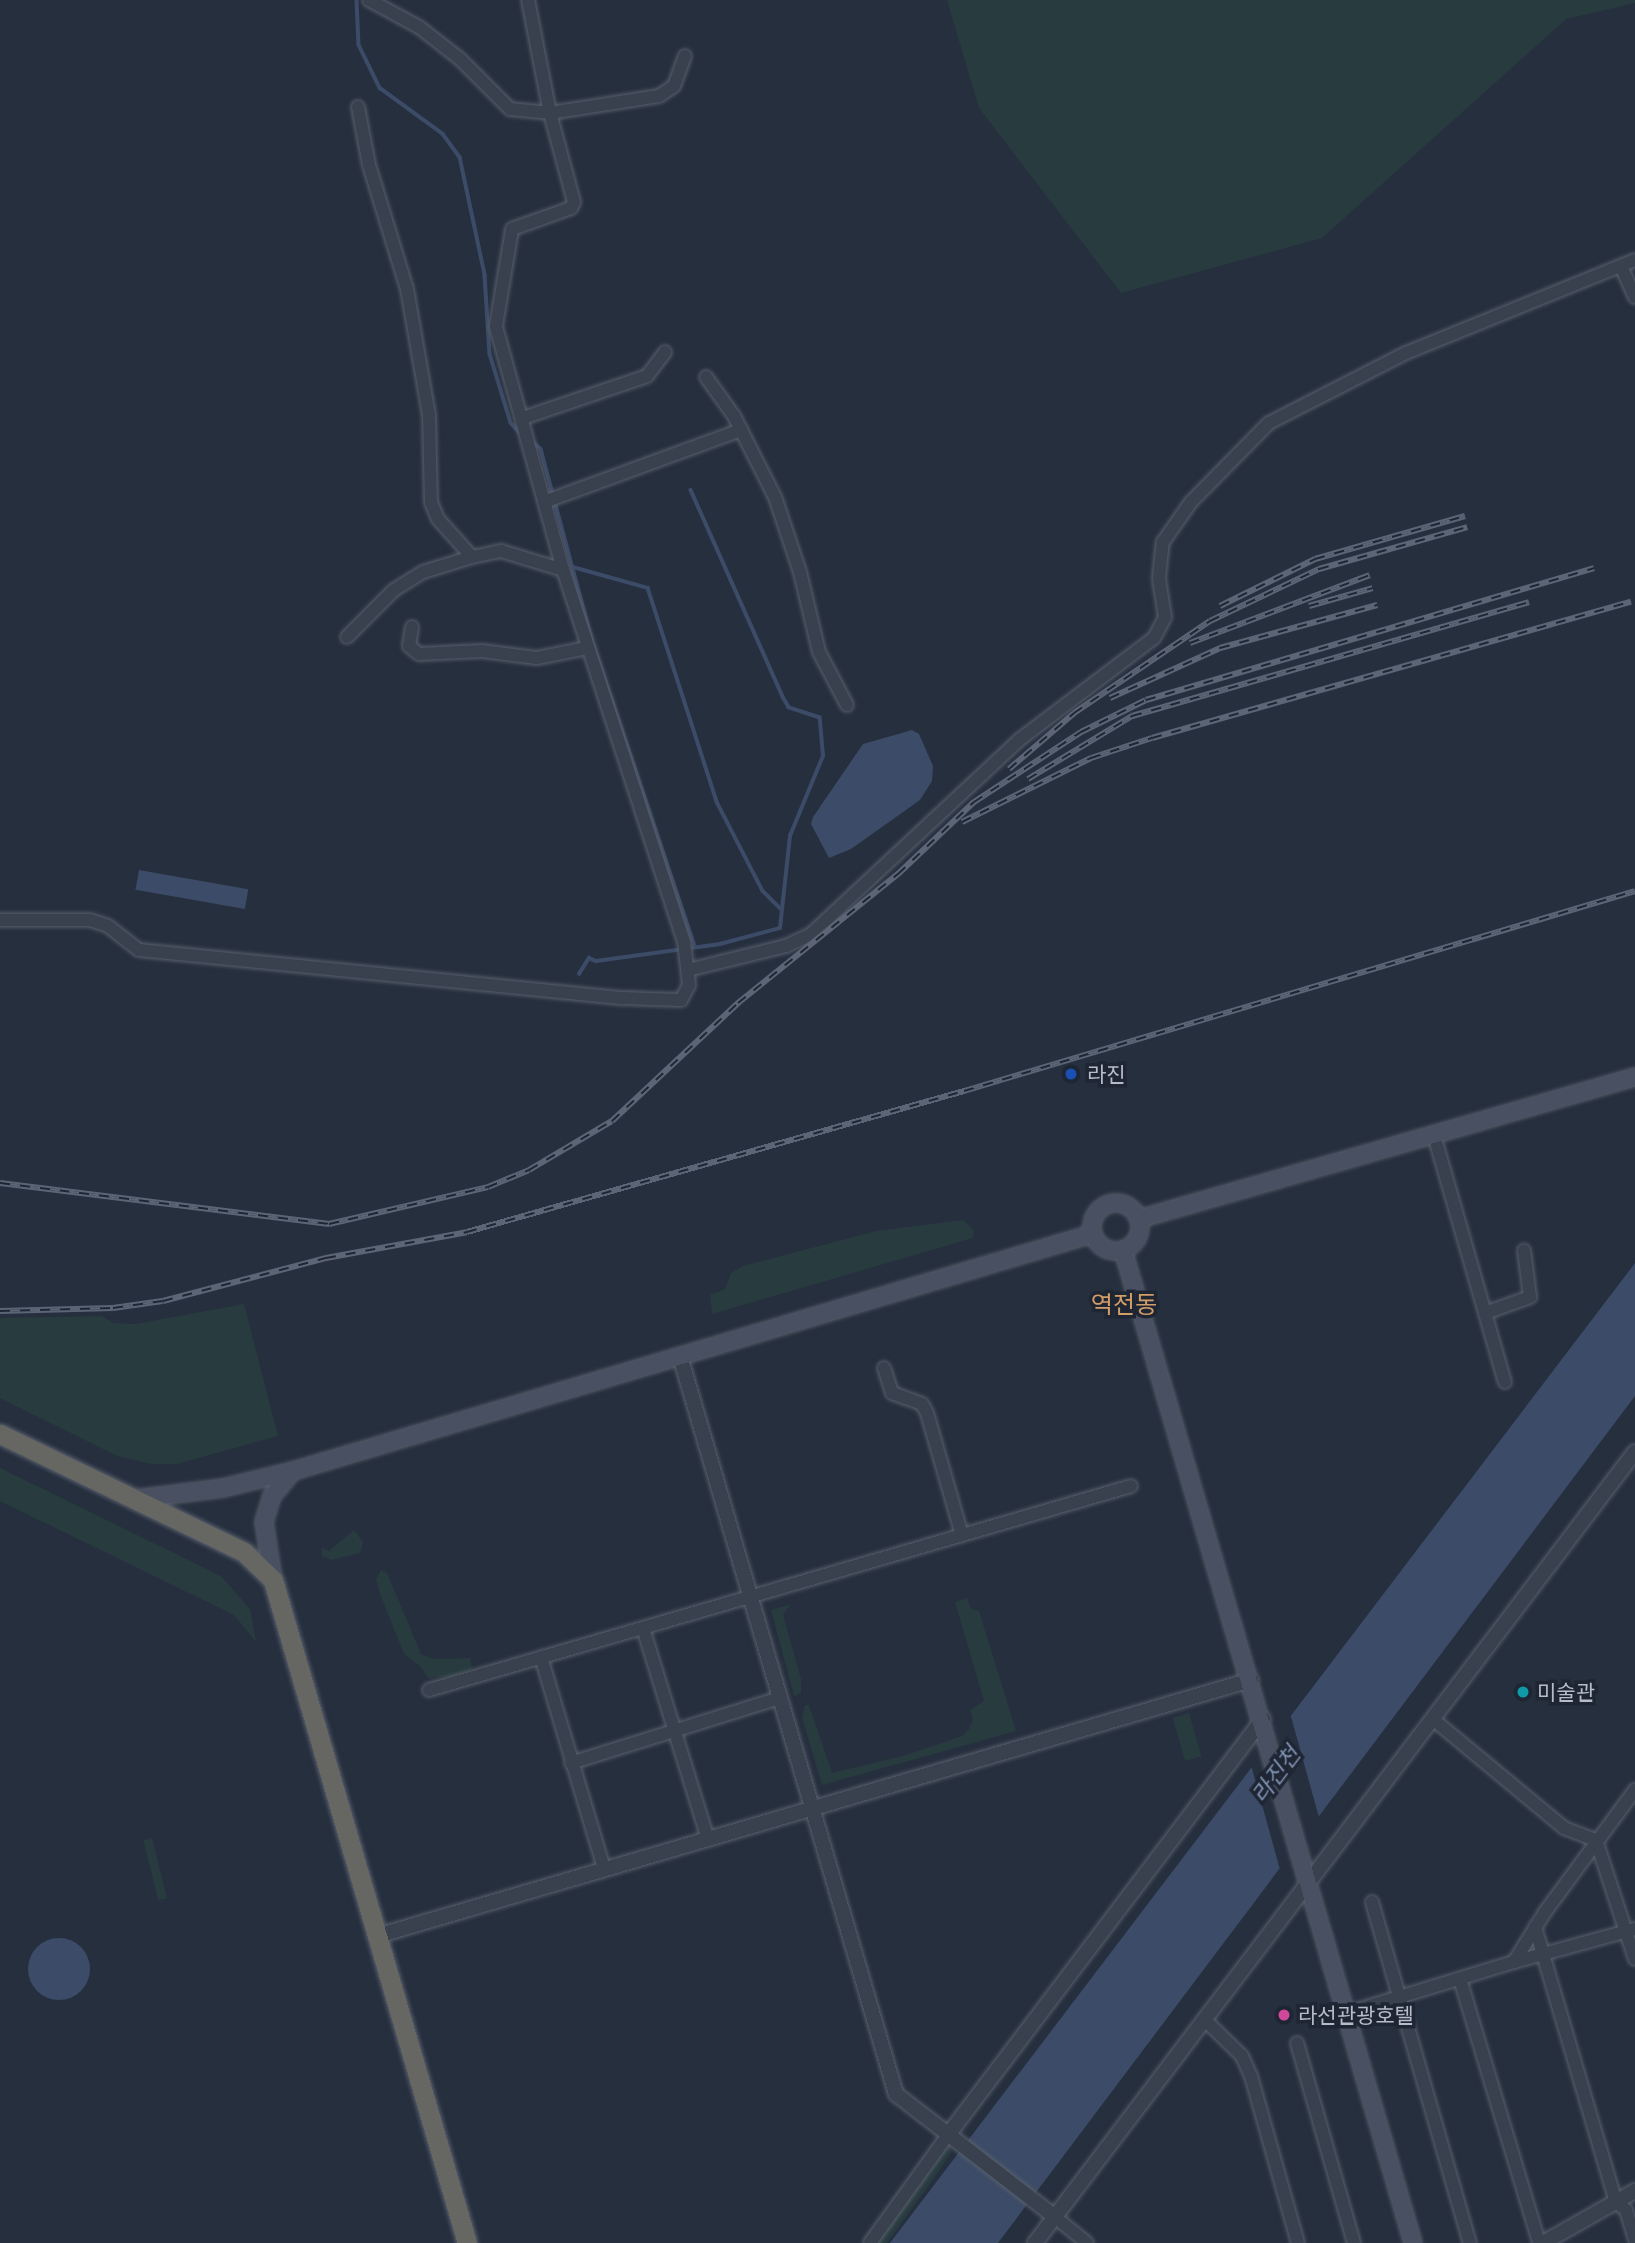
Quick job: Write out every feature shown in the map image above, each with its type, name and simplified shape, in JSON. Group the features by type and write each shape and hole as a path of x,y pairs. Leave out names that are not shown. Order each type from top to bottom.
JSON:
{"highway":[{"path":"0,1434 244,1552 273,1580 467,2243"}],"main road":[{"path":"1139,1219 1635,1077"},
{"path":"1108,1203 1127,1205 1139,1219 1138,1238 1124,1250 1105,1248 1093,1234 1094,1215 1108,1203"},
{"path":"136,1499 223,1488 293,1471 1093,1234"},
{"path":"1124,1250 1269,1737 1413,2243"},
{"path":"273,1580 264,1522 272,1496 293,1471"}],"street":[{"path":"369,0 419,27 460,59 510,109 550,113 659,96 674,86 685,56"},
{"path":"0,920 90,920 107,926 139,950 663,1002 681,1000 689,985 688,970 658,858 587,648 500,345 496,307 512,229 570,208 574,202 550,113 528,0"},
{"path":"358,107 369,165 407,289 429,415 431,502 438,519 472,557"},
{"path":"688,970 760,954 810,935 1019,740 1154,638 1165,617 1159,578 1163,542 1191,502 1269,424 1406,353 1635,260"},
{"path":"1621,266 1635,297"},
{"path":"523,418 647,376 665,352"},
{"path":"706,377 741,430 787,530 819,652 847,705"},
{"path":"544,502 741,430"},
{"path":"347,637 394,590 424,572 472,557 501,551 563,570"},
{"path":"412,627 409,646 419,654 482,651 537,658 587,648"},
{"path":"1434,1135 1505,1382"},
{"path":"1485,1312 1530,1297 1524,1250"},
{"path":"680,1356 896,2094 1087,2243"},
{"path":"884,1368 892,1393 922,1404 928,1413 962,1535"},
{"path":"1035,2243 1635,1452"},
{"path":"429,1690 1131,1486"},
{"path":"643,1628 708,1839"},
{"path":"541,1657 604,1869"},
{"path":"377,1936 1251,1680"},
{"path":"571,1763 780,1698"},
{"path":"870,2243 1263,1719"},
{"path":"1434,1720 1564,1828 1597,1840 1631,1930 1635,1959"},
{"path":"1514,1962 1535,1927 1635,1790"},
{"path":"1372,1902 1470,2243"},
{"path":"1535,1927 1616,2202 1626,2210 1634,2239"},
{"path":"1347,2014 1514,1962 1631,1930"},
{"path":"1460,1979 1541,2243 1635,2191"},
{"path":"1204,2019 1242,2056 1251,2076 1298,2243"},
{"path":"1297,2043 1354,2243"}],"green space":[{"path":"947,0 1635,0 1635,3 1566,19 1322,238 1121,293 979,108"},
{"path":"963,1220 974,1230 973,1238 712,1314 710,1295 725,1289 731,1273 743,1266 876,1231"},
{"path":"244,1304 278,1436 177,1464 151,1464 117,1456 0,1398 0,1318 102,1316 113,1323 135,1324"},
{"path":"0,1468 221,1576 250,1609 256,1642 234,1615 0,1501"},
{"path":"354,1530 363,1542 360,1553 331,1560 322,1556 322,1548 329,1551"},
{"path":"381,1570 387,1573 421,1654 434,1659 470,1658 472,1669 454,1676 428,1678 421,1667 404,1654 380,1594 376,1579"},
{"path":"967,1598 971,1609 979,1611 1016,1731 822,1785 802,1718 805,1705 809,1705 832,1773 906,1755 962,1736 969,1729 973,1720 970,1710 984,1701 955,1602"},
{"path":"791,1604 783,1615 801,1679 801,1693 794,1696 771,1610"},
{"path":"1189,1713 1201,1756 1185,1761 1173,1718"},
{"path":"152,1838 167,1898 158,1900 143,1840"},
{"path":"949,2145 952,2151 940,2170 887,2243 876,2243"}],"water":[{"path":"912,730 919,734 933,766 932,781 920,800 851,849 829,858 811,824 813,817 863,744"},
{"path":"139,870 248,889 245,909 136,890"},
{"name":"라진천","path":"1635,1263 1635,1396 998,2243 890,2243"},
{"path":"59,1938 81,1947 90,1969 81,1991 59,2000 37,1991 28,1969 37,1947"}],"pier":[{"path":"1290,1713 1320,1821 1281,1873 1251,1765"}],"waterway":[{"path":"357,0 359,45 380,88 443,134 460,157 485,275 490,354 511,423 520,433"},
{"path":"532,441 541,449 592,640 695,946"},
{"path":"579,974 589,958 596,961 720,944 780,928 790,836 823,756 820,718 789,708 783,698 691,491"},
{"path":"573,567 648,588 717,802 763,891 781,909"}],"railway":[{"path":"1220,606 1315,559 1465,516"},
{"path":"1009,769 1074,713 1210,621 1319,569 1467,527"},
{"path":"0,1183 329,1224 488,1187 529,1170 612,1121 738,1003 898,874 974,802 1081,732 1146,700 1594,568"},
{"path":"1190,643 1370,575"},
{"path":"1309,606 1373,588"},
{"path":"1028,779 1132,716 1529,602"},
{"path":"962,822 1091,758 1152,738 1631,602"},
{"path":"1110,698 1220,648 1377,605"},
{"path":"0,1311 113,1308 163,1301 326,1258 467,1232 964,1091 1635,891"}],"place":[{"name":"라진","path":"1071,1074"},
{"name":"미술관","path":"1523,1692"},
{"name":"라선관광호텔","path":"1284,2015"}],"district":[{"name":"역전동","path":"1124,1305"}]}
